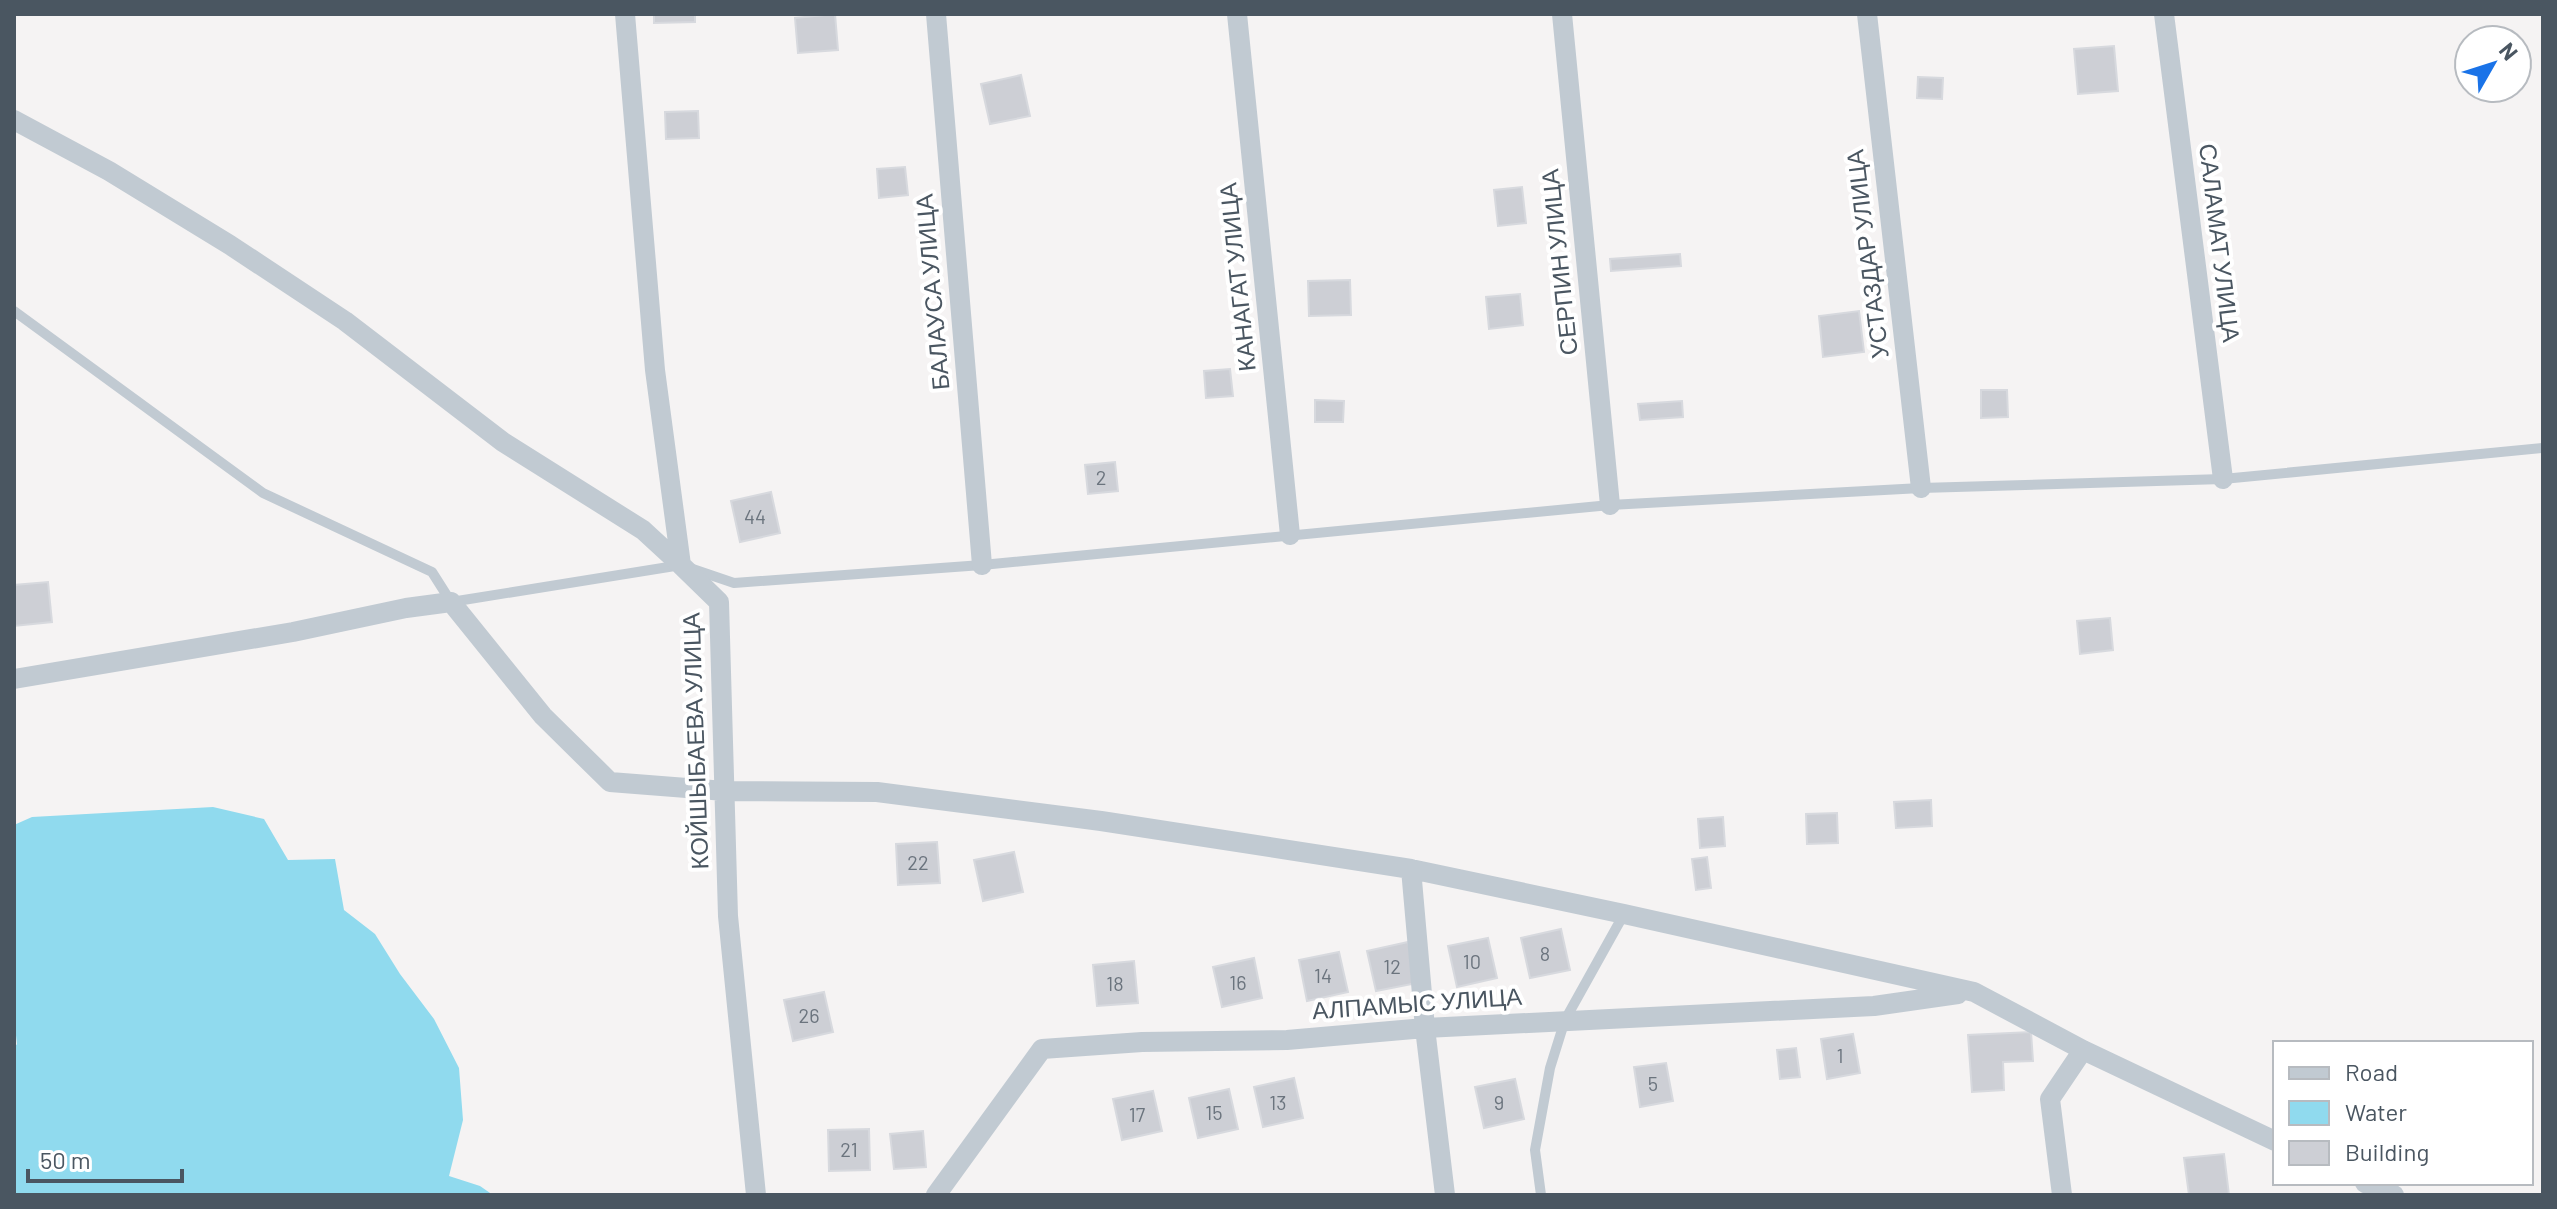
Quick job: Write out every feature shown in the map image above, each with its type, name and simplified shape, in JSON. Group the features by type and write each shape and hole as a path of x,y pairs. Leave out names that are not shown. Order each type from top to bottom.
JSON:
{"street":[{"path":"625,14 655,370 681,565"},
{"name":"БАЛАУСА УЛИЦА","path":"936,14 982,565"},
{"name":"КАНАГАТ УЛИЦА","path":"1237,14 1290,535"},
{"name":"СЕРПИН УЛИЦА","path":"1562,14 1610,505"},
{"name":"УСТАЗДАР УЛИЦА","path":"1867,14 1921,488"},
{"name":"САЛАМАТ УЛИЦА","path":"2164,14 2223,479"},
{"name":"КОЙШЫБАЕВА УЛИЦА","path":"14,120 109,171 230,245 345,321 503,442 643,530 719,602 728,916 756,1195"},
{"path":"14,679 451,602 543,716 610,782 725,791 877,792 1101,821 1411,869 1624,914 1974,992 2083,1050 2273,1140"},
{"path":"1411,869 1425,1028 1445,1195"},
{"name":"АЛПАМЫС УЛИЦА","path":"936,1195 1042,1049 1142,1042 1287,1040 1425,1028 1874,1006 1974,992"},
{"path":"2062,1195 2050,1099 2083,1050"},
{"path":"2370,1185 2394,1195"}],"lane":[{"path":"14,311 263,493 432,572 451,602 681,565 734,583 982,565 1610,505 1921,488 2223,479 2543,448"},
{"path":"1541,1195 1535,1150 1550,1068 1565,1020 1624,914"}],"water":[{"path":"213,807 264,819 288,860 335,859 344,910 375,934 434,1019 459,1068 463,1120 449,1176 480,1186 493,1195 14,1195 14,1043 17,1045 14,1016 14,825 32,817"}],"building":[{"path":"654,14 695,14 695,22 654,23"},
{"path":"835,14 838,50 798,53 795,18"},
{"path":"2114,46 2118,91 2078,94 2074,49"},
{"path":"1021,75 1030,116 990,124 981,84"},
{"path":"1918,77 1943,78 1942,99 1917,98"},
{"path":"698,111 699,138 666,139 665,112"},
{"path":"905,167 908,195 879,198 877,169"},
{"path":"1522,187 1526,223 1498,226 1494,190"},
{"path":"1680,254 1681,266 1611,271 1610,259"},
{"path":"1350,280 1351,315 1309,316 1308,281"},
{"path":"1520,294 1523,325 1489,329 1486,297"},
{"path":"1859,311 1864,352 1823,357 1819,316"},
{"path":"1230,369 1233,396 1206,398 1204,371"},
{"path":"1981,390 2007,390 2008,417 1981,418"},
{"path":"1315,400 1344,401 1343,422 1315,422"},
{"path":"1682,401 1683,417 1640,420 1638,404"},
{"path":"1115,462 1118,491 1088,494 1085,465"},
{"path":"771,492 780,533 740,542 731,501"},
{"path":"48,582 52,622 14,626 14,585"},
{"path":"2110,618 2113,650 2080,654 2077,621"},
{"path":"1931,800 1932,826 1896,828 1894,802"},
{"path":"1837,813 1838,843 1807,844 1806,814"},
{"path":"1723,817 1725,846 1700,848 1698,819"},
{"path":"937,842 940,883 898,885 896,844"},
{"path":"1014,852 1023,892 983,901 974,860"},
{"path":"1707,857 1711,888 1696,890 1692,859"},
{"path":"1561,929 1570,970 1530,978 1521,938"},
{"path":"1488,938 1497,978 1457,987 1448,946"},
{"path":"1408,942 1417,983 1376,991 1367,951"},
{"path":"1339,952 1348,992 1307,1001 1299,960"},
{"path":"1254,958 1262,998 1222,1007 1213,967"},
{"path":"1134,961 1138,1003 1097,1006 1093,965"},
{"path":"824,992 833,1032 793,1041 784,1000"},
{"path":"2031,1032 2033,1061 2003,1062 2004,1090 1972,1092 1968,1035"},
{"path":"1853,1034 1860,1073 1827,1079 1821,1039"},
{"path":"1796,1048 1800,1077 1780,1079 1777,1050"},
{"path":"1666,1063 1673,1101 1640,1107 1634,1067"},
{"path":"1294,1078 1303,1118 1263,1127 1254,1087"},
{"path":"1515,1079 1524,1119 1484,1128 1475,1087"},
{"path":"1229,1089 1238,1129 1198,1138 1189,1098"},
{"path":"1153,1091 1162,1131 1122,1140 1113,1099"},
{"path":"869,1129 870,1170 829,1171 828,1130"},
{"path":"923,1131 926,1167 894,1169 890,1134"},
{"path":"2224,1154 2229,1195 2189,1195 2184,1158"}]}
